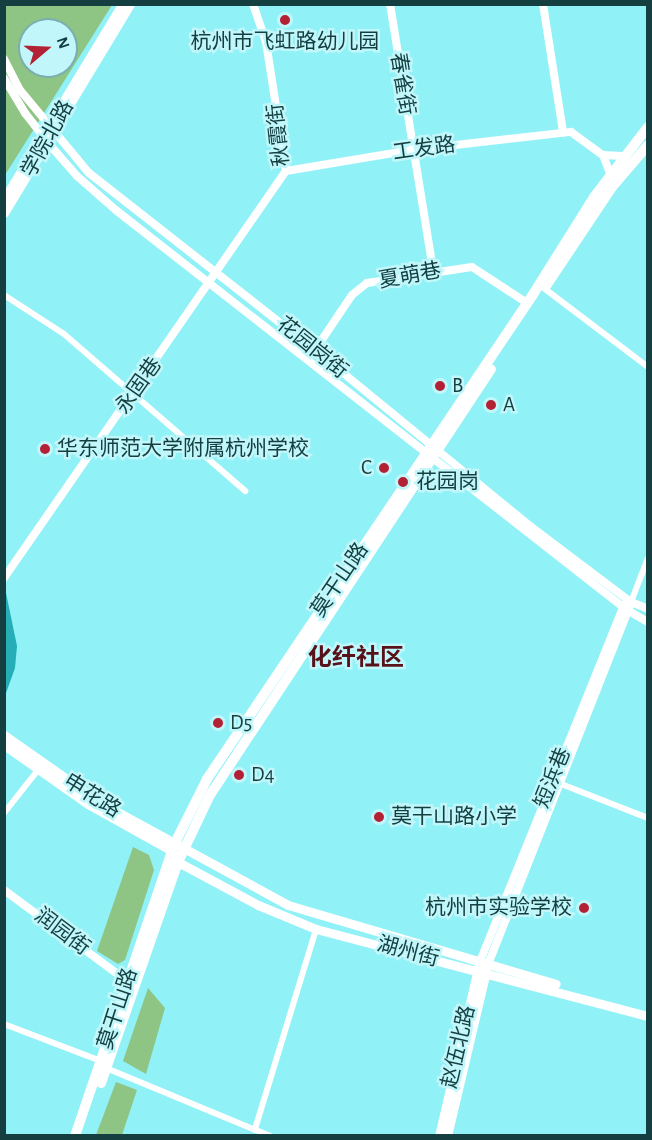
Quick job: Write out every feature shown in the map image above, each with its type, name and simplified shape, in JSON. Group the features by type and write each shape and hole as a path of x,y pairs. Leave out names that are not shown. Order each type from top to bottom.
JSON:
{"main road":[{"name":"学院北路","path":"4,213 49,144 50,126 122,4"},
{"name":"学院北路","path":"4,199 42,135 130,4"},
{"name":"莫干山路","path":"83,1136 125,987 177,848 610,173 648,127"},
{"name":"莫干山路","path":"432,452 612,187 648,145"},
{"name":"申花路","path":"4,735 101,803 177,848"},
{"name":"申花路","path":"4,745 87,804 177,848"},
{"name":"莫干山路","path":"75,1136 178,862 177,848"},
{"name":"湖州街","path":"177,848 288,905 485,960 563,989 648,1016"},
{"name":"湖州街","path":"178,862 258,905 316,929 648,1010"},
{"name":"赵伍北路","path":"438,1136 485,960"},
{"name":"赵伍北路","path":"447,1136 481,971"}],"street":[{"name":"秋霞街","path":"211,283 286,171 266,42 253,4"},
{"name":"春雀街","path":"390,4 433,270"},
{"path":"543,4 563,132 571,132 603,155 623,156"},
{"name":"花园岗街","path":"4,59 20,90 89,173 315,350 432,452 625,609 648,622"},
{"name":"花园岗街","path":"4,78 42,135 76,176 117,211 631,602 648,609"},
{"name":"工发路","path":"286,171 412,150 563,132"},
{"path":"603,155 610,173"},
{"name":"夏萌巷","path":"315,350 359,288 433,270 472,267 527,303"},
{"name":"永固巷","path":"7,575 211,283"},
{"path":"544,289 648,367"},
{"path":"4,295 64,334 135,392 245,491"},
{"path":"625,609 631,602 648,558"},
{"name":"短浜巷","path":"485,960 625,609"},
{"path":"4,813 38,770"},
{"path":"557,782 648,818"},
{"name":"润园街","path":"4,890 119,975 125,987"},
{"path":"255,1130 316,929"},
{"path":"119,975 131,971"},
{"path":"4,1024 270,1136"}],"green space":[{"path":"5,5 112,5 78,59 78,18 18,18 18,78 66,78 5,175"},
{"path":"133,847 149,855 154,870 125,960 118,964 97,951"},
{"path":"148,988 165,1008 146,1074 123,1061"},
{"path":"116,1082 137,1090 122,1135 96,1135"}],"water":[{"path":"5,588 17,646 15,668 5,696"}],"place":[{"name":"杭州市飞虹路幼儿园","path":"285,20"},
{"name":"B","path":"440,386"},
{"name":"A","path":"491,405"},
{"name":"华东师范大学附属杭州学校","path":"45,449"},
{"name":"C","path":"384,468"},
{"name":"花园岗","path":"403,482"},
{"name":"D5","path":"218,723"},
{"name":"D4","path":"239,775"},
{"name":"莫干山路小学","path":"379,817"},
{"name":"杭州市实验学校","path":"584,908"}],"district":[{"name":"化纤社区","path":"356,659"}]}
